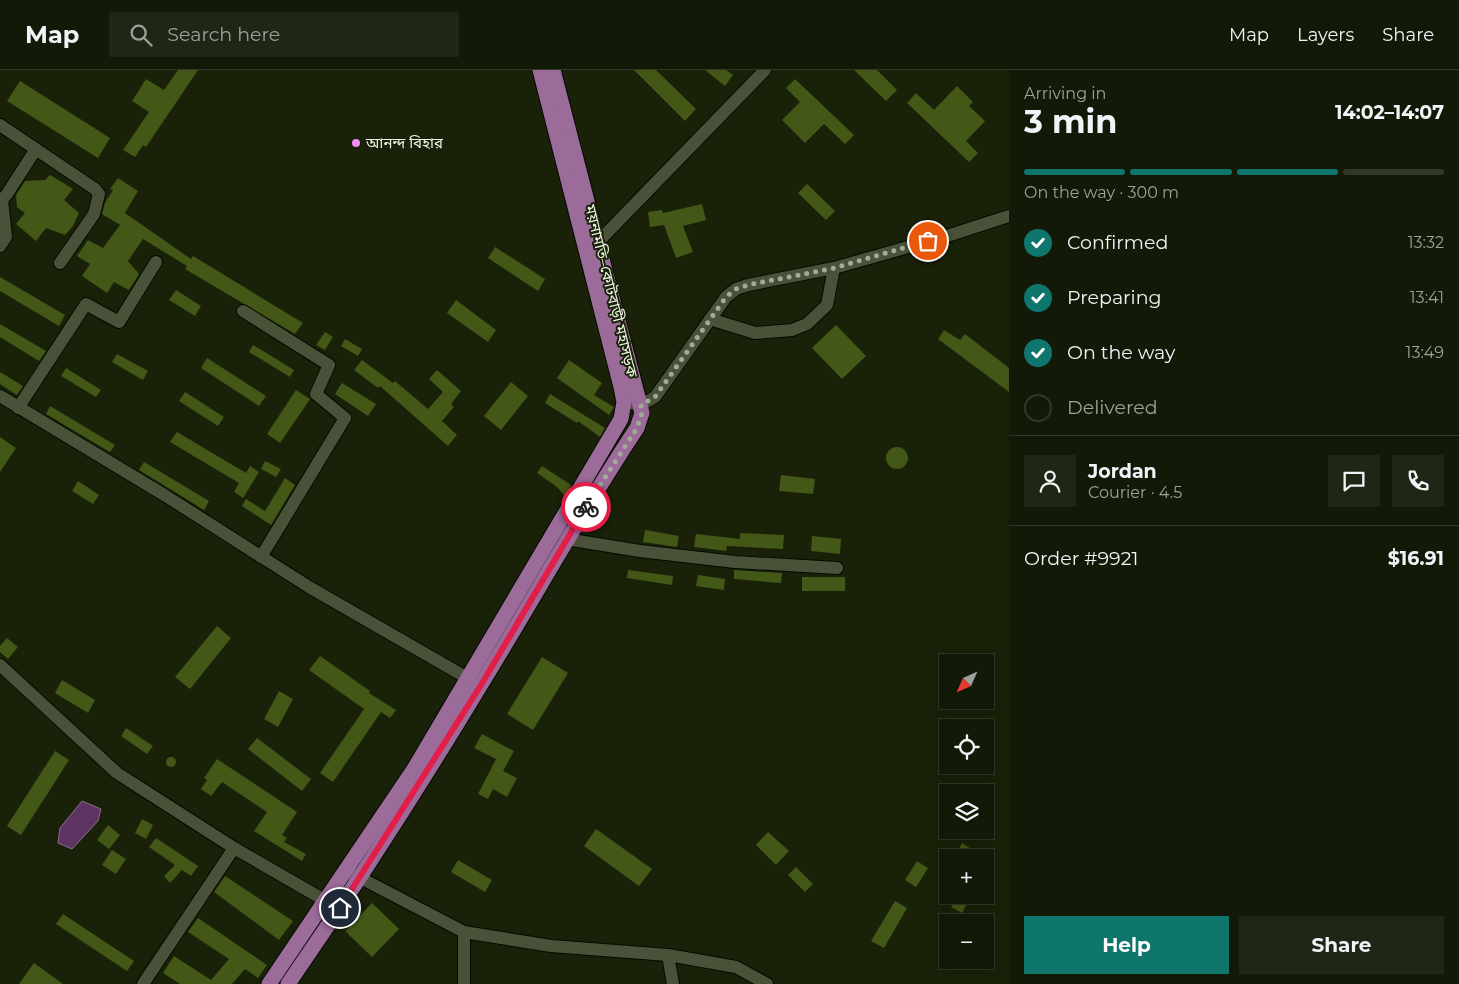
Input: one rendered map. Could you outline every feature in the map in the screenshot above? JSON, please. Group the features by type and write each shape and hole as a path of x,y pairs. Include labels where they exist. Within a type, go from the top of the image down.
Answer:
{"main road":[{"name":"ময়নামতি–কোটবাড়ী মহাসড়ক","path":"288,984 359,879 481,685 566,539 637,428 642,413 540,70"},
{"name":"ময়নামতি–কোটবাড়ী মহাসড়ক","path":"270,984 414,769 469,679 564,514 614,434 621,419 624,402 553,70"}],"street":[{"path":"591,241 765,70"},
{"path":"0,125 95,189 99,194 94,214 60,263"},
{"path":"0,246 6,237 1,200 36,149"},
{"path":"624,402 641,405 655,397 726,297 736,289 834,268 947,236 1009,216"},
{"path":"18,408 86,304 119,322 156,262"},
{"path":"710,319 755,333 792,330 807,324 827,305 834,268"},
{"path":"243,312 329,365 316,394 345,418 261,557"},
{"path":"0,396 166,496 309,587 469,679"},
{"path":"566,539 640,552 735,562 837,568"},
{"path":"0,665 117,773 234,848 326,901"},
{"path":"143,984 234,848"},
{"path":"346,870 359,879 464,932 552,946 668,955 736,967 767,984"},
{"path":"464,932 462,960 464,984"},
{"path":"668,955 673,984"}],"shaded area":[{"path":"82,801 101,809 98,821 72,849 58,843 60,828"}],"building":[{"path":"178,70 198,70 146,147 143,145 135,157 123,150 149,112 132,101 146,79 164,90"},
{"path":"634,70 656,70 696,109 685,121"},
{"path":"705,70 726,70 733,75 725,86"},
{"path":"854,70 877,70 897,90 886,101"},
{"path":"795,79 854,135 845,144 824,124 805,143 782,120 800,102 786,88"},
{"path":"20,81 110,138 98,158 7,101"},
{"path":"957,86 973,102 969,106 985,121 966,141 978,153 969,162 907,103 916,93 934,110"},
{"path":"50,175 73,189 64,200 79,213 73,226 65,235 46,228 36,241 16,224 25,213 17,207 16,195 25,181 45,180"},
{"path":"118,178 138,191 125,213 191,259 193,256 303,323 295,334 185,269 187,266 143,239 128,261 139,274 129,290 114,282 107,293 82,276 90,264 77,256 88,240 103,248 120,225 102,214 105,203 113,190 110,189"},
{"path":"807,184 835,211 826,220 798,193"},
{"path":"702,204 706,220 683,226 693,252 676,258 664,225 650,227 648,212 662,210 663,213"},
{"path":"495,247 545,279 538,291 488,258"},
{"path":"0,277 65,315 59,326 0,291"},
{"path":"176,290 201,306 195,316 169,300"},
{"path":"456,300 496,330 488,342 447,313"},
{"path":"0,324 46,351 39,361 0,337"},
{"path":"836,325 866,356 842,379 812,348"},
{"path":"944,330 960,340 965,334 1009,368 1009,392 938,339"},
{"path":"325,332 333,337 325,350 316,345"},
{"path":"345,339 362,349 358,356 341,346"},
{"path":"253,345 294,370 290,377 249,352"},
{"path":"117,354 148,371 143,380 112,362"},
{"path":"207,358 266,396 259,406 201,368"},
{"path":"362,360 393,383 395,381 428,409 443,392 429,379 437,370 461,391 451,404 454,407 442,421 457,435 448,446 380,386 378,388 354,370"},
{"path":"569,360 602,383 594,395 614,407 609,415 557,378"},
{"path":"66,368 101,390 96,397 61,376"},
{"path":"0,372 23,386 17,395 0,384"},
{"path":"511,382 528,396 501,430 484,416"},
{"path":"342,383 376,404 368,416 335,394"},
{"path":"296,390 310,399 280,443 267,434"},
{"path":"185,392 224,417 218,426 179,401"},
{"path":"550,394 605,428 600,437 578,421 577,423 545,403"},
{"path":"50,406 115,445 110,452 46,414"},
{"path":"177,432 246,473 250,466 259,472 243,498 234,492 239,483 170,442"},
{"path":"0,437 16,448 0,472"},
{"path":"897,447 905,450 908,458 905,466 897,469 889,466 886,458 889,450"},
{"path":"265,461 281,469 276,477 261,469"},
{"path":"144,462 209,501 204,510 139,470"},
{"path":"542,466 571,485 565,496 557,487 537,473"},
{"path":"781,475 815,479 813,494 779,491"},
{"path":"285,478 295,485 271,525 242,506 246,499 265,511"},
{"path":"78,481 99,495 93,504 72,491"},
{"path":"645,530 679,536 677,547 643,542"},
{"path":"740,533 784,535 783,549 727,546 726,551 694,547 696,534 740,539"},
{"path":"812,536 841,539 840,554 811,551"},
{"path":"628,570 673,576 672,585 627,578"},
{"path":"734,570 782,573 781,583 734,579"},
{"path":"698,575 725,579 724,590 696,586"},
{"path":"802,577 845,577 845,591 802,591"},
{"path":"217,626 231,638 190,689 175,677"},
{"path":"7,638 18,647 8,659 0,652 0,646"},
{"path":"320,656 370,691 369,693 396,710 390,718 381,712 333,782 320,773 364,709 309,670"},
{"path":"542,657 568,673 533,730 507,714"},
{"path":"62,680 95,700 88,713 55,693"},
{"path":"279,691 293,699 278,727 264,719"},
{"path":"126,728 153,746 147,754 121,736"},
{"path":"482,734 514,751 503,771 517,778 507,797 493,789 488,799 478,794 496,759 474,748"},
{"path":"257,738 311,779 302,791 248,749"},
{"path":"55,751 69,760 21,835 7,826"},
{"path":"169,757 173,757 176,762 173,767 169,767 166,764 166,760"},
{"path":"217,759 297,812 282,835 287,838 284,842 306,854 302,861 254,831 267,812 222,782 211,796 201,789 207,780 204,778"},
{"path":"142,819 153,825 146,839 135,833"},
{"path":"108,825 120,835 109,849 97,840"},
{"path":"596,829 652,869 639,886 584,846"},
{"path":"768,832 789,851 776,865 756,845"},
{"path":"156,838 198,866 191,876 182,870 170,883 164,876 175,865 149,847"},
{"path":"962,843 971,849 959,849"},
{"path":"112,850 126,859 116,874 102,865"},
{"path":"458,860 492,880 485,892 451,872"},
{"path":"917,861 928,868 916,887 905,880"},
{"path":"796,867 813,884 805,892 788,875"},
{"path":"225,876 293,921 279,940 214,892"},
{"path":"895,901 907,908 884,948 871,941"},
{"path":"372,903 399,929 372,957 345,931"},
{"path":"953,904 967,904 962,913 951,907"},
{"path":"63,914 134,961 127,971 56,924"},
{"path":"198,918 267,965 258,978 245,969 232,984 180,984 163,973 174,956 211,980 229,959 188,932"},
{"path":"34,963 63,984 19,984"}],"way so far":[{"path":"586,507 637,428 642,413 641,405 655,397 726,297 736,289 834,268 928,241"}],"place":[{"name":"আনন্দ বিহার","path":"356,143"}],"route":[{"path":"340,908 481,685 586,507"}]}
